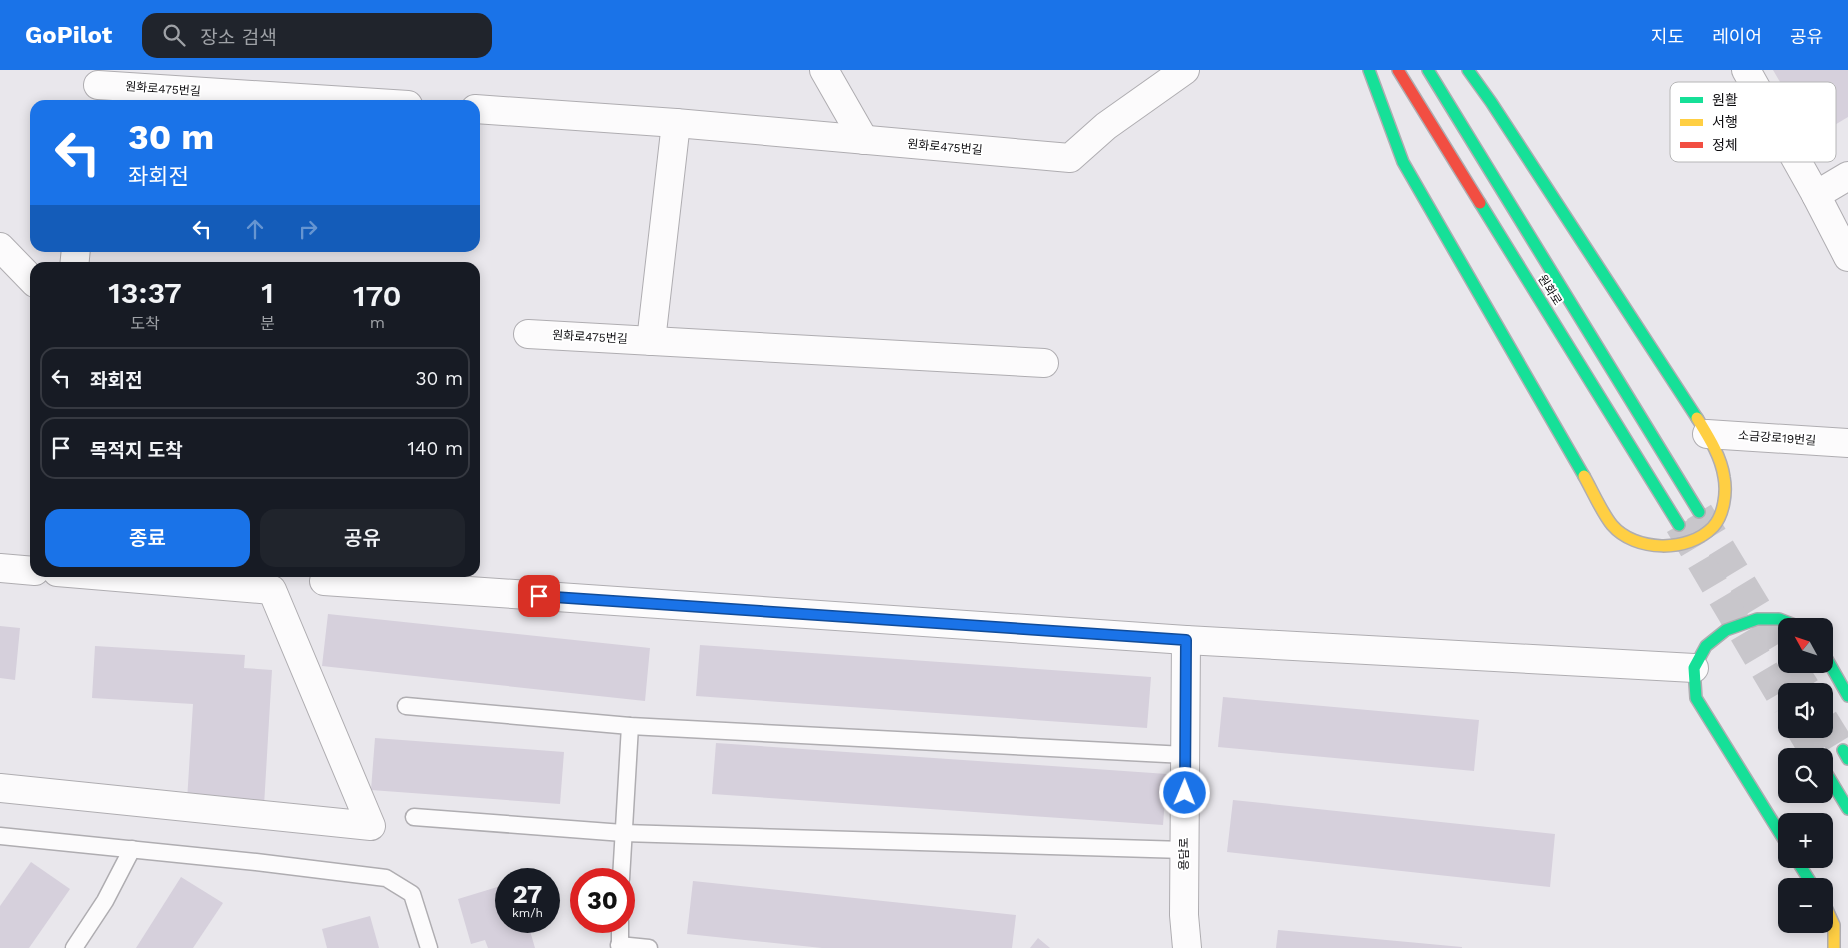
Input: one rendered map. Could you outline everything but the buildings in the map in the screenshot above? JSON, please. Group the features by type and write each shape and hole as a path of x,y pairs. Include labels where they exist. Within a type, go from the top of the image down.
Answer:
{"street":[{"path":"824,70 864,140"},
{"name":"원화로475번길","path":"480,109 676,123 1070,158 1106,126 1185,70"},
{"path":"1369,70 1403,162 1612,525 1624,535 1638,542 1654,546 1684,544 1707,532 1719,518 1725,482 1719,459 1707,434 1502,119 1468,70"},
{"name":"원화로","path":"1398,70 1679,525"},
{"name":"원화로","path":"1428,70 1699,512"},
{"path":"1746,70 1753,82"},
{"name":"원화로475번길","path":"97,87 322,100"},
{"path":"651,340 676,123"},
{"path":"1798,162 1848,257"},
{"path":"1816,195 1848,176"},
{"path":"0,247 30,278"},
{"name":"원화로475번길","path":"528,334 1044,363"},
{"name":"소금강로19번길","path":"1707,434 1848,443"},
{"path":"0,568 30,571"},
{"path":"0,788 371,826 272,590 117,577"},
{"path":"324,581 1186,640 1694,668"},
{"path":"1778,619 1757,619 1726,630 1706,646 1694,668 1696,698 1778,830"},
{"name":"용담로","path":"1186,640 1184,915 1187,948"},
{"path":"1833,670 1848,696"},
{"path":"1833,785 1848,809"},
{"path":"1833,924 1836,934 1834,948"}],"lane":[{"path":"406,706 630,726 1185,755"},
{"path":"622,868 630,726"},
{"path":"414,817 623,832 1184,850"},
{"path":"0,836 386,878 412,894 428,948"},
{"path":"74,948 105,901 132,849"},
{"path":"620,933 619,947 649,948"}],"tunnel":[{"path":"1699,512 1778,642"},
{"path":"1679,525 1778,692"},
{"path":"1797,673 1803,683"},
{"path":"1833,734 1843,750"},
{"path":"1805,738 1811,748"}],"traffic: fast":[{"path":"1369,70 1403,162 1584,476"},
{"path":"1428,70 1699,512"},
{"path":"1468,70 1491,102 1697,418"},
{"path":"1480,203 1679,525"},
{"path":"1778,619 1757,619 1726,630 1706,646 1694,668 1696,698 1778,830"},
{"path":"1833,670 1848,696"},
{"path":"1843,750 1848,759"},
{"path":"1833,784 1848,809"},
{"path":"1802,868 1808,878"}],"traffic: slow":[{"path":"1584,476 1608,520 1622,534 1647,544 1662,546 1676,545 1702,535 1713,527 1720,516 1724,503 1725,483 1717,454 1697,418"},
{"path":"1833,923 1834,948"}],"traffic: jam":[{"path":"1398,70 1480,203"}],"route":[{"path":"539,596 1186,640 1185,793"}]}
